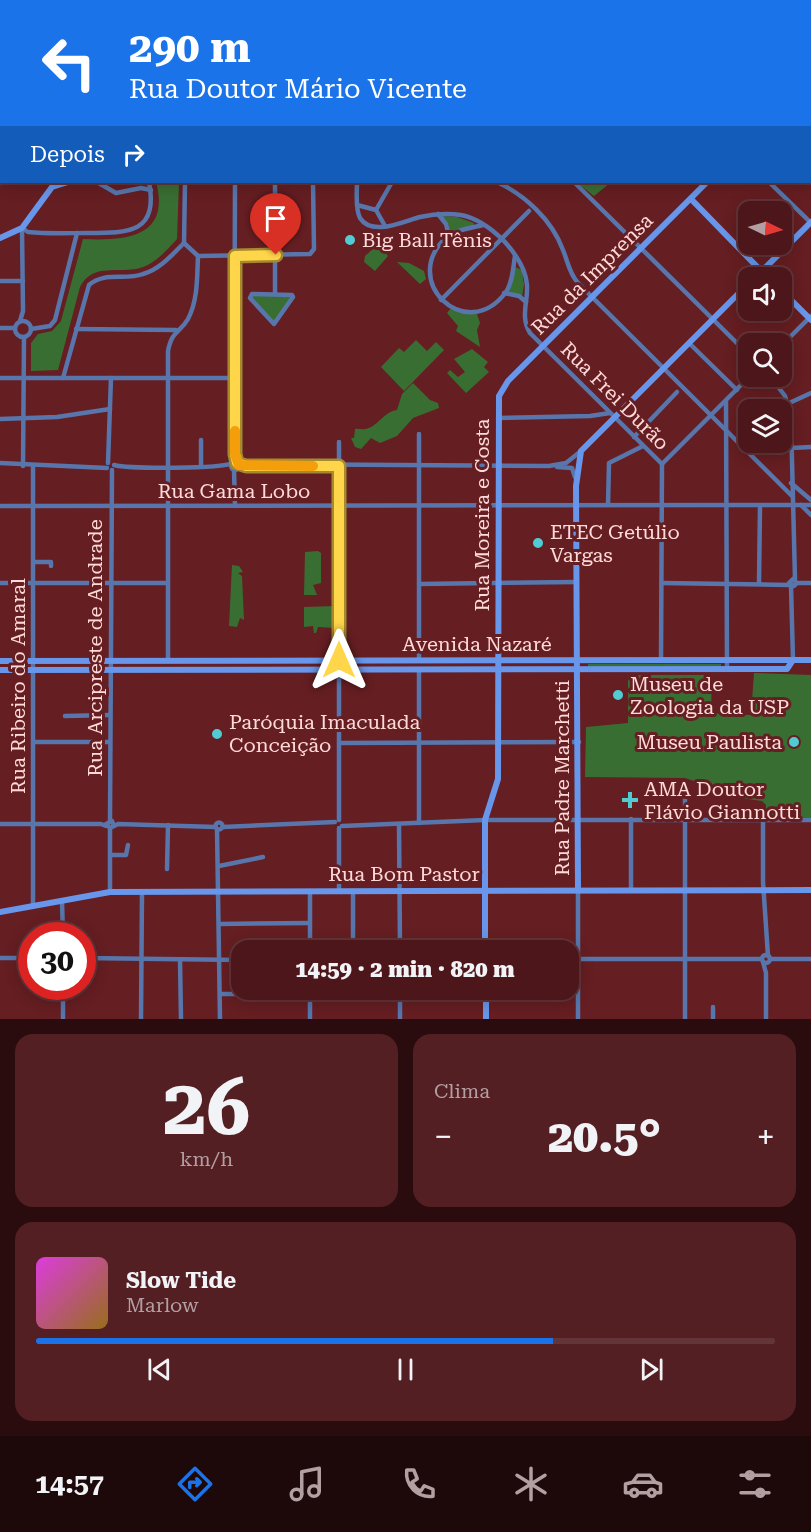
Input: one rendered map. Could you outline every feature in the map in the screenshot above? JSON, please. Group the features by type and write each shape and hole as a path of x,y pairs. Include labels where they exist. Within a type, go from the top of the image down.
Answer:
{"main road":[{"path":"0,238 22,228 52,187 65,183"},
{"name":"Rua da Imprensa","path":"501,390 706,183"},
{"path":"691,199 758,267"},
{"path":"766,267 811,223"},
{"path":"582,451 738,294"},
{"path":"792,301 810,318"},
{"name":"Rua Moreira e Costa","path":"485,940 485,820 498,779 498,466 501,390"},
{"name":"Rua Padre Marchetti","path":"578,890 576,486 582,451"},
{"name":"Avenida Nazaré","path":"0,670 787,669 793,660"},
{"name":"Avenida Nazaré","path":"0,661 811,660"},
{"name":"Rua Bom Pastor","path":"0,912 111,892 811,890"},
{"path":"486,1000 486,1019"}],"street":[{"path":"99,183 116,193 141,188 151,190"},
{"path":"22,228 28,232 78,233 123,233 135,229 151,209 149,183"},
{"path":"63,378 87,289 94,280 146,274 163,263 184,243 185,183"},
{"path":"235,183 235,506"},
{"path":"275,183 275,294"},
{"path":"184,243 198,256 306,255 313,252 313,183"},
{"path":"357,183 357,206 364,222 385,226"},
{"path":"376,210 391,183"},
{"path":"499,183 525,199 548,222 563,249 570,273 592,297 792,496"},
{"path":"575,183 738,344"},
{"path":"770,183 811,223"},
{"path":"357,206 376,210 385,226"},
{"path":"441,300 530,211"},
{"path":"438,214 446,225 448,236"},
{"name":"Rua Frei Durão","path":"385,226 438,214 462,215 483,225 502,239 515,256 526,278 525,326 662,464"},
{"path":"483,225 448,236 432,257 429,266 434,290 441,300 459,310 475,313 484,310 504,293 510,281 515,256"},
{"path":"22,228 23,311 31,329"},
{"path":"23,466 24,337 31,329 50,326 55,320 78,233"},
{"path":"168,660 168,351 176,330 186,322 194,307 198,256"},
{"path":"0,281 23,281"},
{"path":"504,293 519,296 526,302"},
{"path":"252,294 275,294 293,297 274,324 250,297 252,294"},
{"path":"15,328 23,311"},
{"path":"792,335 810,318"},
{"path":"20,321 26,322"},
{"path":"0,328 15,328"},
{"path":"15,328 17,335 24,337"},
{"path":"76,329 176,330"},
{"path":"689,343 737,390"},
{"path":"0,378 235,378"},
{"path":"111,378 110,454 112,466"},
{"path":"661,660 662,464 740,387"},
{"path":"634,437 677,392"},
{"path":"792,402 811,393"},
{"path":"726,401 727,669"},
{"path":"0,419 76,415 110,409"},
{"path":"499,418 590,416 610,413"},
{"path":"419,434 419,660"},
{"path":"201,440 201,466"},
{"path":"339,442 339,891"},
{"path":"608,505 609,463 643,446"},
{"path":"792,448 811,447"},
{"path":"549,466 566,463 582,451"},
{"path":"791,453 793,660"},
{"path":"0,463 33,467 549,466 572,468 576,486"},
{"name":"Rua Arcipreste de Andrade","path":"111,892 108,785 111,670 110,477 112,466"},
{"name":"Rua Ribeiro do Amaral","path":"33,467 33,906"},
{"path":"791,483 811,502"},
{"name":"Rua Gama Lobo","path":"0,506 760,506 801,505 811,502"},
{"path":"801,505 811,515"},
{"path":"759,583 760,506"},
{"path":"33,562 51,562 51,567"},
{"path":"419,584 577,582"},
{"path":"0,583 167,583"},
{"path":"662,583 811,583"},
{"path":"419,670 419,823"},
{"path":"65,716 110,715"},
{"path":"33,742 110,742"},
{"path":"339,743 579,742"},
{"path":"685,783 685,952 687,959 685,1019"},
{"path":"631,819 631,890"},
{"path":"763,819 766,1019"},
{"path":"0,824 209,825 219,827 485,820 811,820"},
{"path":"399,824 400,940"},
{"path":"167,869 168,825"},
{"path":"219,827 220,1019"},
{"path":"110,855 126,855 128,845"},
{"path":"219,866 263,856"},
{"path":"353,890 353,940"},
{"path":"578,890 578,940"},
{"path":"309,891 310,940"},
{"path":"141,1019 142,892"},
{"path":"62,900 63,922"},
{"path":"219,924 310,923"},
{"path":"0,957 18,958"},
{"path":"96,958 231,960"},
{"path":"579,959 811,959"},
{"path":"180,960 181,1019"},
{"path":"220,994 231,994"},
{"path":"63,1000 63,1019"},
{"path":"310,1000 310,1019"},
{"path":"400,1000 400,1019"},
{"path":"578,1000 578,1019"},
{"path":"713,1007 713,1019"}],"green space":[{"path":"156,183 179,183 177,239 160,256 145,266 132,270 107,270 92,274 85,279 80,287 58,370 31,371 31,343 38,334 52,331 61,321 83,239 114,239 129,237 141,232 151,225 157,215 159,201"},
{"path":"577,183 610,183 594,196"},
{"path":"441,216 457,217 474,223 473,227 450,233 448,223"},
{"path":"371,234 388,256 375,271 364,262 365,256 374,248 366,237"},
{"path":"397,262 409,263 424,271 426,279 420,284"},
{"path":"515,267 522,270 524,285 522,297 507,292"},
{"path":"250,296 292,296 274,323"},
{"path":"451,308 477,314 480,323 477,330 480,347 456,331 458,326 447,313"},
{"path":"416,340 427,351 436,342 444,350 404,391 381,367 399,348 404,352"},
{"path":"472,349 488,362 484,367 489,372 466,393 447,373 450,370 458,377 465,372 454,359"},
{"path":"413,383 430,400 438,403 439,408 413,418 397,436 380,443 371,438 361,449 355,447 351,438 354,438 355,429 370,428 392,411 397,410 402,394"},
{"path":"318,551 321,553 321,583 313,585 317,595 304,595 305,552"},
{"path":"232,565 239,566 243,572 238,573 242,576 244,620 240,618 237,627 229,626"},
{"path":"335,606 335,628 318,627 314,633 313,626 304,627 304,607"},
{"path":"588,664 721,664 721,666 588,667"},
{"path":"754,673 811,675 811,818 765,816 766,805 762,801 726,796 717,789 685,778 585,777 586,727 628,723 628,675 712,675 711,713 751,715"}],"slow traffic":[{"path":"235,431 235,454 239,465 313,466"}],"place":[{"name":"Big Ball Tênis","path":"350,240"},
{"name":"ETEC Getúlio Vargas","path":"538,543"},
{"name":"Museu de Zoologia da USP","path":"618,695"},
{"name":"Paróquia Imaculada Conceição","path":"217,734"},
{"name":"Museu Paulista","path":"794,742"},
{"name":"AMA Doutor Flávio Giannotti","path":"630,800"}],"route":[{"path":"276,255 235,256 235,454 237,463 246,466 339,466 339,660"}]}
